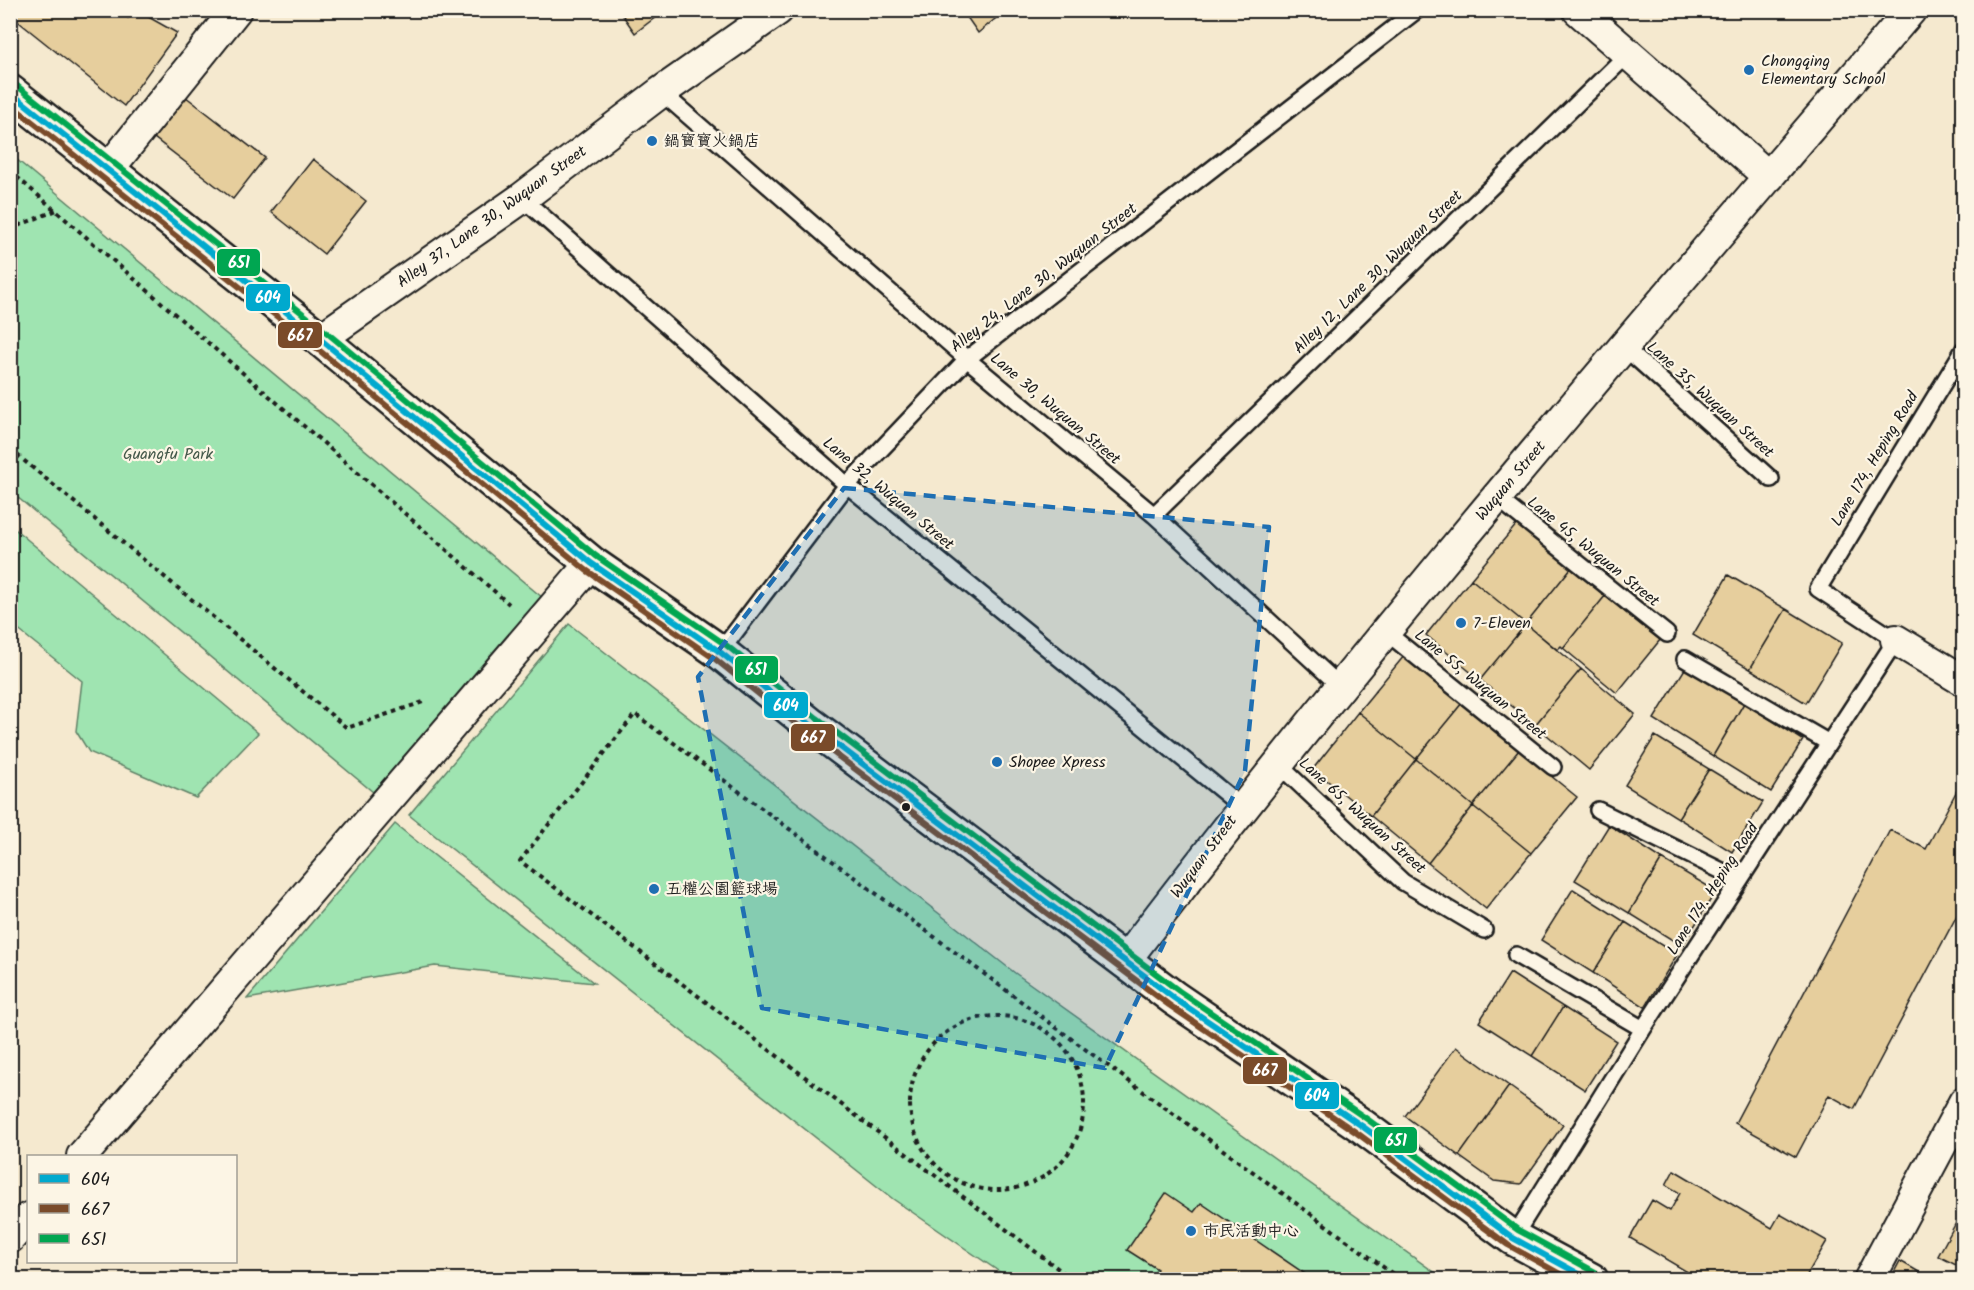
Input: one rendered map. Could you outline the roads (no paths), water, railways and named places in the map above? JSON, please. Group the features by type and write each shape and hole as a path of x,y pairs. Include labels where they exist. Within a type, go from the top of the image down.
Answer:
{"street":[{"path":"107,171 236,10"},
{"name":"Alley 37, Lane 30, Wuquan Street","path":"321,339 522,198 661,92 778,10"},
{"path":"1578,10 1769,177"},
{"name":"Wuquan Street","path":"1125,962 1242,807 1496,497 1911,10"},
{"path":"10,92 321,339 591,563 720,652 1125,962 1362,1126 1513,1238 1591,1280"},
{"path":"83,1155 591,563"},
{"path":"1896,640 1964,681"},
{"path":"1869,1280 1964,1102"},
{"path":"10,1238 27,1219"}],"lane":[{"name":"Alley 24, Lane 30, Wuquan Street","path":"720,652 847,485 967,359 1417,10"},
{"name":"Alley 12, Lane 30, Wuquan Street","path":"1154,515 1628,54"},
{"name":"Lane 30, Wuquan Street","path":"661,92 967,359 1154,515 1341,687"},
{"name":"Lane 32, Wuquan Street","path":"522,198 847,485 1242,807"},
{"name":"Lane 35, Wuquan Street","path":"1625,348 1770,479"},
{"path":"1896,640 1818,589 1964,349"},
{"name":"Lane 45, Wuquan Street","path":"1496,497 1667,634"},
{"name":"Lane 55, Wuquan Street","path":"1386,632 1553,767"},
{"name":"Lane 174. Heping Road","path":"1513,1238 1643,1029 1896,640"},
{"path":"1685,659 1829,744"},
{"name":"Lane 65, Wuquan Street","path":"1278,764 1403,882 1484,930"},
{"path":"1598,810 1740,880"},
{"path":"1516,955 1643,1029"}],"place":[{"name":"Chongqing Elementary School","path":"1749,70"},
{"name":"鍋寶寶火鍋店","path":"652,141"},
{"name":"7-Eleven","path":"1461,623"},
{"name":"Shopee Xpress","path":"997,762"},
{"name":"五權公園籃球場","path":"654,889"},
{"name":"市民活動中心","path":"1191,1231"}],"park label":[{"name":"Guangfu Park","path":"168,454"}]}
